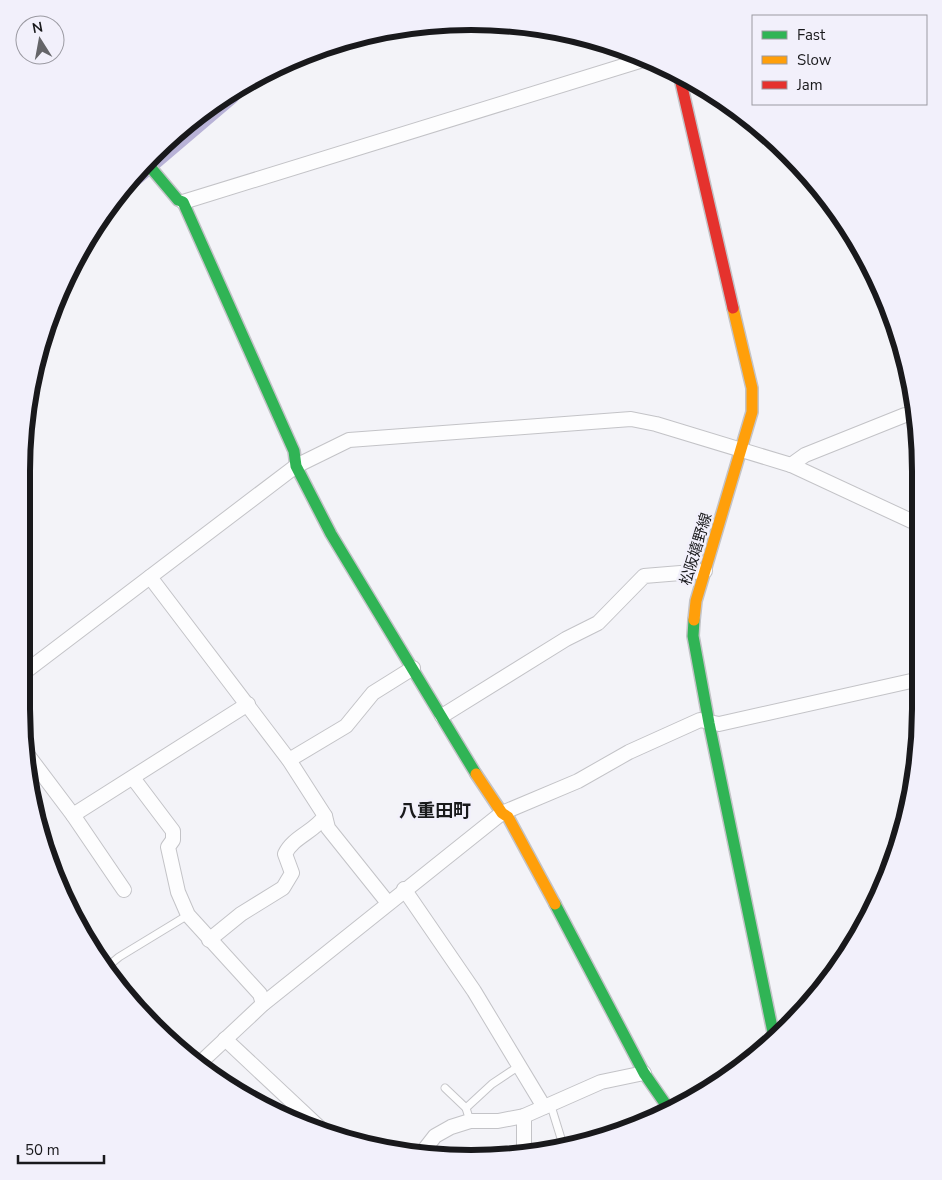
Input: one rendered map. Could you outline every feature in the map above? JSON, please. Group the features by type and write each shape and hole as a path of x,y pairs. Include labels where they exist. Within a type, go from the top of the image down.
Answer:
{"street":[{"path":"183,202 636,62"},
{"name":"松阪嬉野線","path":"681,83 752,388 752,412 696,601 693,636 709,723 773,1031"},
{"path":"151,168 178,200 183,202 294,451 296,466 331,534 488,793 502,813 508,817 640,1062 644,1073 666,1105"},
{"path":"791,465 805,455 906,415"},
{"path":"30,668 296,466 349,440 631,419 656,424 791,465 912,521"},
{"path":"442,716 566,639 598,623 644,576 705,571"},
{"path":"150,577 289,760 325,816 328,828 388,903"},
{"path":"289,760 346,726 373,693 413,668"},
{"path":"204,1060 263,1004 404,889 502,813 578,781 629,752 700,720 719,724 912,682"},
{"path":"73,815 248,704"},
{"path":"34,763 73,815 124,890"},
{"path":"133,778 173,831 174,840 168,847 178,892 188,915 260,994 263,1004"},
{"path":"209,940 241,914 284,888 292,873 285,854 290,845 318,826 325,816"},
{"path":"404,889 474,991 519,1066 547,1106"},
{"path":"225,1040 311,1120"},
{"path":"426,1147 440,1132 468,1115 498,1121 524,1116 601,1082 644,1073"},
{"path":"524,1116 524,1146"}],"lane":[{"path":"111,964 188,915"},
{"path":"445,1088 468,1115 492,1084 519,1066"},
{"path":"547,1106 561,1141"}],"traffic: fast":[{"path":"151,168 178,200 183,202 294,451 296,466 331,534 476,774"},
{"path":"694,620 693,636 709,723 773,1031"},
{"path":"555,904 644,1073 666,1105"}],"traffic: slow":[{"path":"694,620 696,601 752,412 752,388 733,308"},
{"path":"476,774 502,813 508,817 555,904"}],"traffic: jam":[{"path":"681,83 733,308"}],"district":[{"name":"八重田町","path":"435,811"}]}
